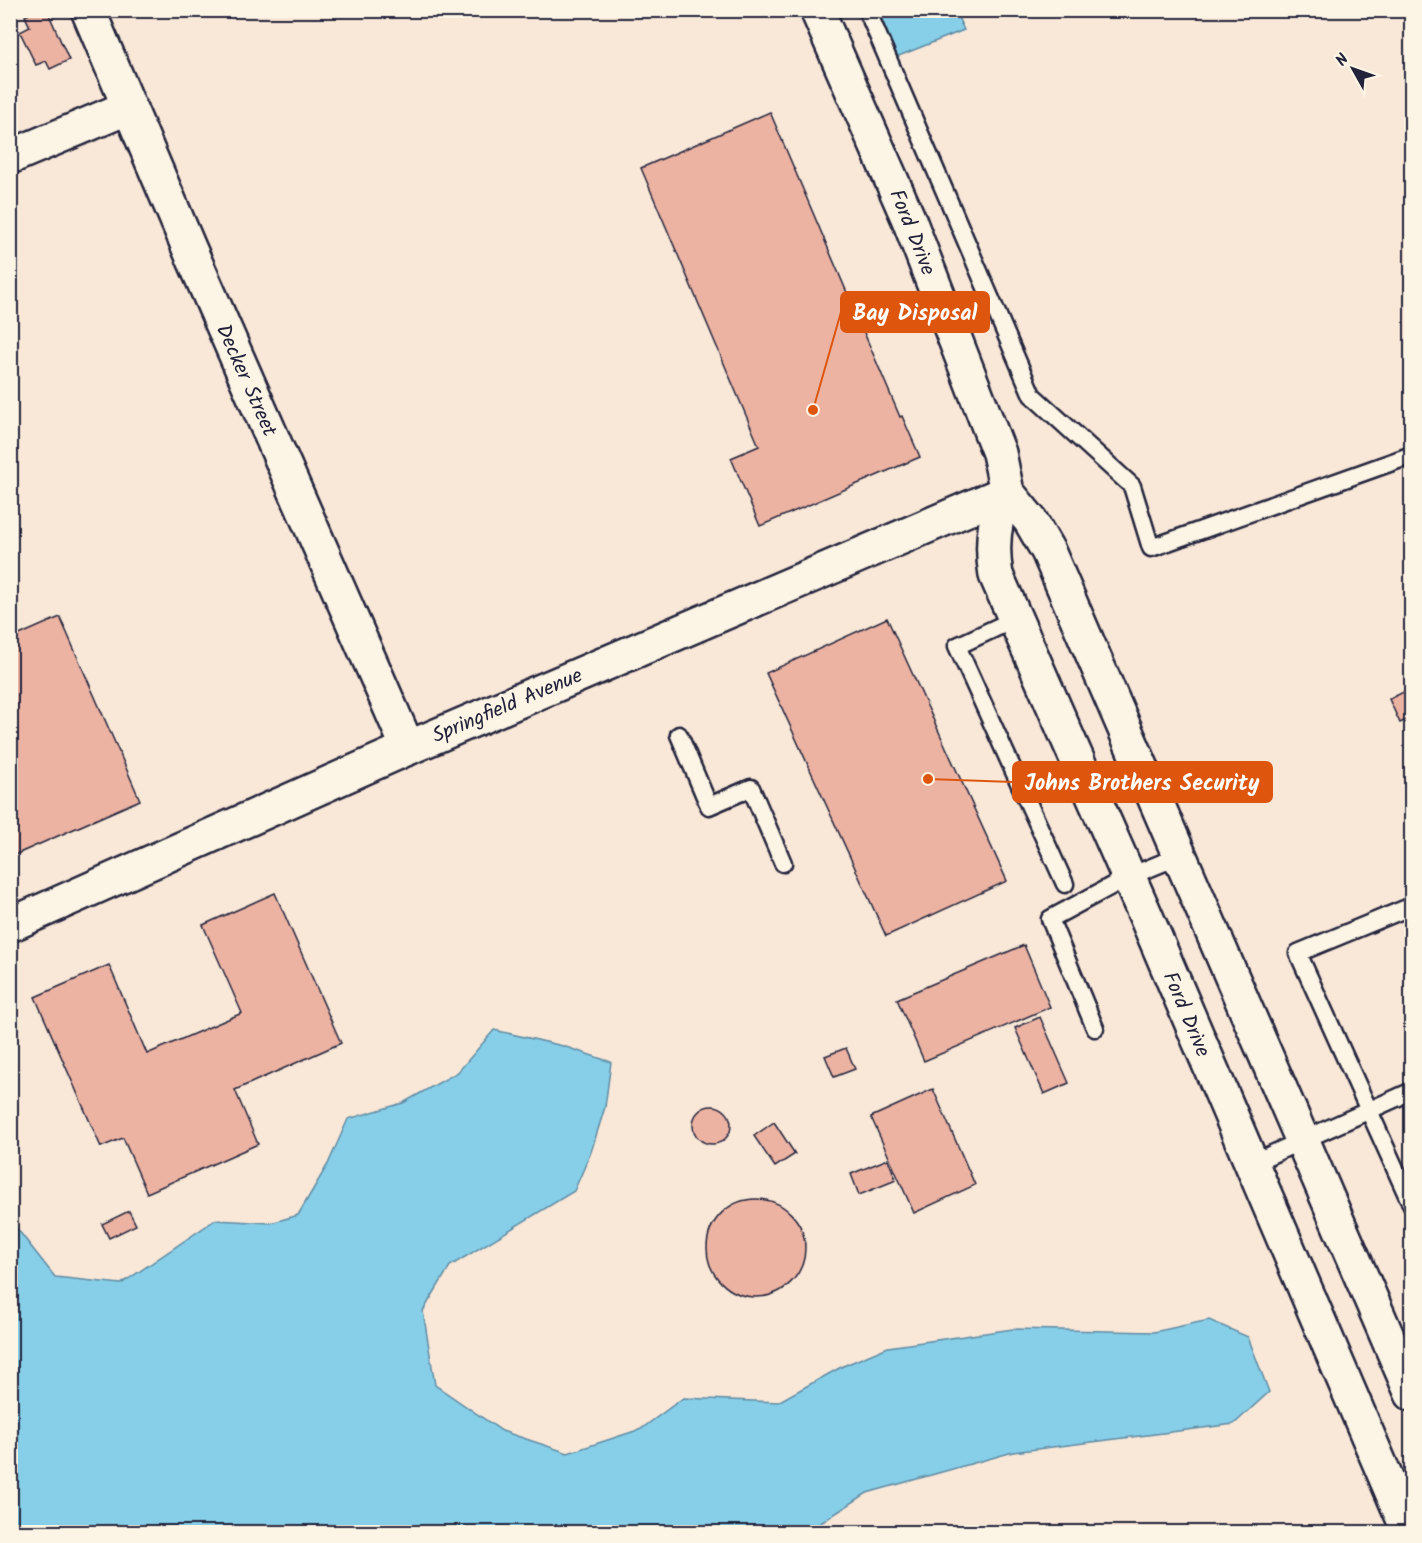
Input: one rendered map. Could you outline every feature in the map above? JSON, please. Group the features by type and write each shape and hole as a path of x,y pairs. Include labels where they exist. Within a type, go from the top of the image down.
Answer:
{"street":[{"name":"Decker Street","path":"88,10 194,259 408,748"},
{"name":"Ford Drive","path":"817,10 909,220 999,453 1007,492 1030,520 1048,551 1412,1394"},
{"path":"10,157 129,107"},
{"name":"Ford Drive","path":"1007,492 994,527 993,554 996,575 1409,1533"},
{"name":"Springfield Avenue","path":"10,924 408,748 1007,492"}],"lane":[{"path":"867,10 1032,395 1132,486 1151,548 1412,455"},
{"path":"1016,619 957,646 1065,884"},
{"path":"679,735 710,806 751,788 783,863"},
{"path":"1095,1028 1050,919 1128,877 1179,856"},
{"path":"1412,906 1298,953 1412,1206"},
{"path":"1250,1164 1412,1091"}],"water":[{"path":"875,11 955,11 964,30 896,57"},
{"path":"494,1030 563,1046 611,1062 605,1107 591,1152 574,1191 450,1266 423,1311 435,1385 502,1431 568,1453 641,1429 683,1398 778,1402 843,1366 888,1347 1013,1329 1154,1332 1209,1320 1248,1337 1269,1392 1234,1424 1013,1452 867,1493 810,1530 800,1532 11,1532 11,1221 55,1277 121,1284 215,1220 271,1223 298,1215 328,1164 348,1119 403,1103 458,1072"}],"building":[{"path":"37,10 47,10 69,60 50,69 46,61 36,65 20,32 30,27 25,16"},
{"path":"770,112 900,417 902,416 920,457 760,526 731,458 759,446 641,168"},
{"path":"60,617 140,800 10,857 10,639"},
{"path":"887,618 1007,881 886,936 766,673"},
{"path":"1412,688 1412,717 1400,723 1389,699"},
{"path":"275,893 341,1043 235,1090 258,1144 147,1193 123,1138 101,1147 35,997 109,965 147,1054 242,1013 203,925"},
{"path":"1024,945 1050,1007 924,1061 897,999"},
{"path":"1040,1017 1069,1083 1044,1094 1015,1028"},
{"path":"846,1048 855,1069 834,1077 825,1056"},
{"path":"933,1089 975,1185 914,1213 871,1117"},
{"path":"712,1106 726,1111 731,1125 726,1139 712,1144 698,1139 693,1125 698,1111"},
{"path":"774,1122 795,1154 775,1167 754,1136"},
{"path":"888,1159 896,1180 859,1195 851,1174"},
{"path":"756,1199 775,1203 790,1214 801,1229 805,1248 801,1267 790,1282 775,1293 756,1297 737,1293 722,1282 711,1267 707,1248 711,1229 722,1214 737,1203"},
{"path":"129,1211 136,1225 109,1238 102,1224"}],"place":[{"name":"Bay Disposal","path":"813,410"},
{"name":"Johns Brothers Security","path":"928,779"}]}
